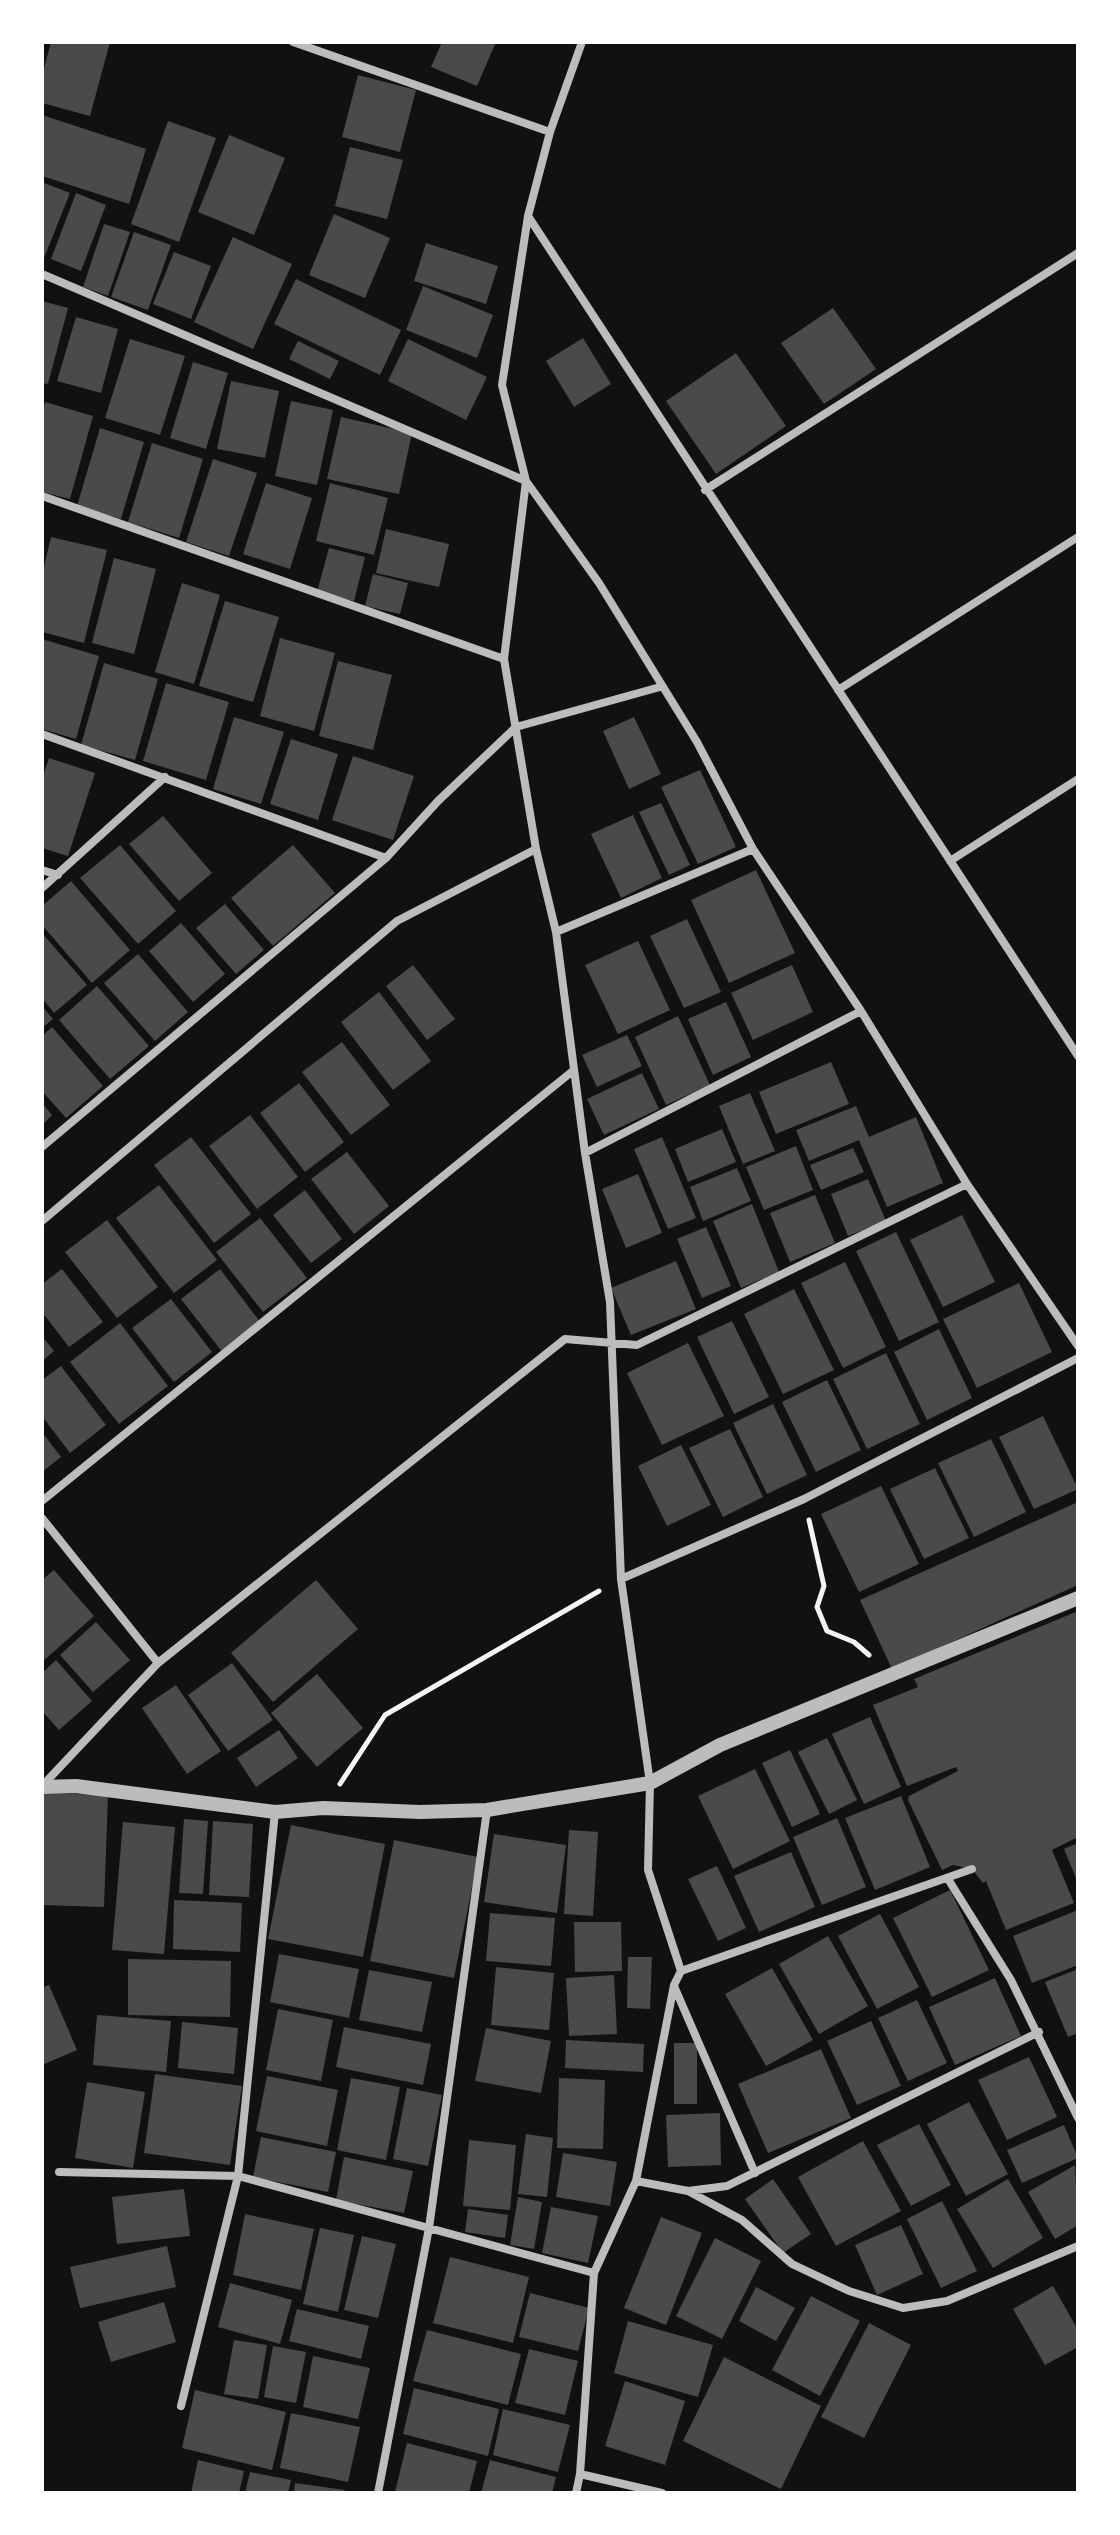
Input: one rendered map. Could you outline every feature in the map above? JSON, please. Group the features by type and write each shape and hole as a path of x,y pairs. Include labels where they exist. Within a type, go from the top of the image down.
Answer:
{"street":[{"path":"293,42 550,132"},
{"path":"582,42 550,132 528,216 502,385 526,481 599,583 660,687 697,742 753,849 861,1011 967,1184 1078,1346"},
{"path":"528,216 1078,1056"},
{"path":"705,490 1078,253"},
{"path":"42,274 526,481"},
{"path":"526,481 500,658 516,727 536,849 556,932 585,1153 610,1302 621,1579 650,1783 648,1870 681,1971"},
{"path":"42,496 500,658"},
{"path":"838,690 1078,537"},
{"path":"42,1147 386,858 516,727 660,687"},
{"path":"42,734 386,858"},
{"path":"42,888 165,777"},
{"path":"950,861 1078,779"},
{"path":"42,1221 397,921 536,849"},
{"path":"556,932 753,849"},
{"path":"42,870 58,875"},
{"path":"585,1153 861,1011"},
{"path":"42,1501 574,1070"},
{"path":"42,1786 158,1663 565,1339 611,1340 637,1345 967,1184"},
{"path":"621,1579 804,1499 1078,1358"},
{"path":"42,1518 158,1663"},
{"path":"42,1786 76,1786 275,1812 323,1808 487,1810 650,1783 720,1745 1078,1598"},
{"path":"378,2493 429,2228 487,1810"},
{"path":"181,2406 238,2176 275,1812"},
{"path":"576,2493 580,2474 594,2273 636,2181 674,1985 681,1971 972,1869"},
{"path":"948,1879 1039,2032 1078,2118"},
{"path":"674,1985 755,2173"},
{"path":"688,2191 727,2186 1039,2032"},
{"path":"59,2172 238,2176 594,2273"},
{"path":"636,2181 688,2191 742,2220 792,2264 849,2291 903,2308 947,2301 1078,2246"},
{"path":"580,2474 662,2493"}],"path":[{"path":"804,1499 824,1586 817,1607 827,1631 854,1642 891,1674"},
{"path":"323,1808 385,1715 621,1579"}],"building":[{"path":"51,42 110,42 90,116 42,103 42,76"},
{"path":"442,42 496,42 477,86 431,67"},
{"path":"358,75 416,90 400,152 342,137"},
{"path":"42,115 146,149 129,204 42,176"},
{"path":"168,121 216,138 179,242 131,224"},
{"path":"229,135 285,158 254,235 198,212"},
{"path":"350,147 403,160 387,219 335,206"},
{"path":"42,182 70,193 42,263"},
{"path":"76,193 106,205 81,271 51,259"},
{"path":"334,214 390,238 365,298 309,275"},
{"path":"104,224 130,232 108,296 83,287"},
{"path":"134,232 171,245 148,310 111,297"},
{"path":"233,237 292,264 253,349 194,322"},
{"path":"426,243 498,266 486,304 414,281"},
{"path":"174,252 211,266 191,319 153,304"},
{"path":"296,279 401,330 380,375 274,324"},
{"path":"423,286 493,315 477,358 406,330"},
{"path":"42,301 68,308 48,384 42,383"},
{"path":"833,308 876,369 824,404 781,343"},
{"path":"76,317 118,329 101,393 57,381"},
{"path":"583,338 611,384 574,407 546,361"},
{"path":"130,339 185,356 160,435 105,418"},
{"path":"408,339 487,377 466,420 388,381"},
{"path":"298,341 339,361 330,379 289,359"},
{"path":"736,353 786,426 716,474 666,401"},
{"path":"193,362 228,373 206,449 170,438"},
{"path":"231,381 279,391 265,458 217,449"},
{"path":"291,401 333,410 317,485 275,476"},
{"path":"45,402 93,416 70,499 42,492 42,414"},
{"path":"341,417 412,433 399,494 327,479"},
{"path":"100,428 144,442 121,519 77,506"},
{"path":"152,443 203,459 179,538 128,522"},
{"path":"213,459 257,473 229,556 186,542"},
{"path":"266,483 312,498 290,569 243,554"},
{"path":"330,483 388,498 374,555 316,541"},
{"path":"386,529 449,544 439,587 376,573"},
{"path":"51,537 107,550 84,643 42,632 42,575"},
{"path":"329,548 365,557 354,601 317,592"},
{"path":"114,558 156,569 134,654 92,643"},
{"path":"373,574 408,583 400,614 365,606"},
{"path":"182,583 220,595 194,684 155,672"},
{"path":"225,601 279,617 253,702 199,686"},
{"path":"280,638 335,653 314,731 260,716"},
{"path":"42,639 99,656 76,739 42,729"},
{"path":"338,661 392,675 373,750 319,736"},
{"path":"104,663 158,679 135,760 81,745"},
{"path":"166,683 229,702 206,780 143,761"},
{"path":"234,717 284,732 261,804 213,789"},
{"path":"634,717 661,774 629,789 603,731"},
{"path":"291,739 338,754 318,820 270,804"},
{"path":"353,756 414,776 393,840 332,820"},
{"path":"49,758 95,773 68,856 42,848 42,779"},
{"path":"700,770 736,847 698,864 661,787"},
{"path":"661,803 690,865 669,875 639,812"},
{"path":"633,815 662,878 621,898 591,834"},
{"path":"163,816 212,873 179,901 129,844"},
{"path":"120,845 176,911 138,944 80,878"},
{"path":"293,845 335,893 273,946 231,898"},
{"path":"756,870 795,953 729,983 691,900"},
{"path":"71,881 130,950 92,983 42,925 42,906"},
{"path":"225,904 264,950 236,974 196,928"},
{"path":"687,919 721,992 684,1008 650,936"},
{"path":"181,923 225,974 193,1002 149,951"},
{"path":"42,933 87,985 54,1013 42,998"},
{"path":"638,941 670,1010 618,1034 585,965"},
{"path":"138,954 188,1012 155,1041 104,983"},
{"path":"413,965 455,1019 427,1040 386,986"},
{"path":"792,965 813,1012 753,1040 731,993"},
{"path":"97,986 149,1046 110,1079 59,1020"},
{"path":"379,992 431,1061 393,1090 341,1022"},
{"path":"726,1002 751,1057 713,1075 688,1019"},
{"path":"42,1006 53,1019 42,1028"},
{"path":"678,1016 710,1085 666,1105 635,1037"},
{"path":"52,1027 103,1086 66,1118 42,1091 42,1036"},
{"path":"627,1035 642,1066 597,1087 582,1055"},
{"path":"342,1042 390,1105 351,1135 302,1072"},
{"path":"831,1062 849,1104 776,1134 759,1092"},
{"path":"642,1073 659,1109 604,1135 587,1099"},
{"path":"299,1083 344,1142 305,1172 260,1113"},
{"path":"750,1093 775,1151 743,1164 719,1106"},
{"path":"42,1103 52,1115 42,1125"},
{"path":"856,1106 869,1137 916,1117 943,1183 887,1207 859,1140 809,1161 796,1130"},
{"path":"250,1115 298,1177 257,1209 209,1146"},
{"path":"722,1129 736,1162 688,1182 675,1149"},
{"path":"191,1137 251,1214 214,1243 154,1165"},
{"path":"662,1137 696,1218 668,1229 634,1149"},
{"path":"796,1146 813,1190 764,1210 746,1167"},
{"path":"853,1148 864,1172 821,1190 810,1165"},
{"path":"347,1152 389,1206 354,1234 311,1179"},
{"path":"737,1168 751,1201 703,1221 690,1187"},
{"path":"638,1174 662,1233 626,1248 602,1189"},
{"path":"868,1179 886,1221 848,1236 831,1194"},
{"path":"159,1185 217,1260 174,1293 116,1218"},
{"path":"305,1190 342,1239 311,1263 273,1215"},
{"path":"815,1195 835,1243 790,1262 770,1213"},
{"path":"752,1204 779,1272 741,1288 713,1221"},
{"path":"962,1215 995,1282 943,1307 910,1240"},
{"path":"260,1218 307,1278 263,1312 216,1252"},
{"path":"107,1220 158,1287 117,1318 65,1252"},
{"path":"706,1227 731,1286 702,1298 677,1239"},
{"path":"896,1232 939,1322 899,1341 856,1251"},
{"path":"676,1261 696,1309 631,1335 611,1288"},
{"path":"845,1262 886,1347 843,1368 801,1283"},
{"path":"62,1269 103,1322 69,1347 42,1312 42,1284"},
{"path":"220,1269 261,1323 223,1353 181,1299"},
{"path":"1019,1283 1052,1352 977,1388 943,1319"},
{"path":"794,1289 834,1370 783,1394 744,1314"},
{"path":"171,1299 212,1352 174,1382 132,1328"},
{"path":"732,1321 769,1397 734,1414 697,1337"},
{"path":"120,1323 168,1386 119,1424 70,1362"},
{"path":"939,1329 972,1398 927,1420 894,1352"},
{"path":"42,1336 54,1351 42,1361"},
{"path":"688,1343 724,1416 662,1445 627,1373"},
{"path":"886,1353 920,1424 867,1449 833,1379"},
{"path":"61,1366 106,1425 70,1453 42,1416 42,1380"},
{"path":"827,1380 861,1450 816,1472 782,1402"},
{"path":"773,1404 807,1475 767,1494 733,1423"},
{"path":"1043,1416 1078,1489 1034,1509 999,1437"},
{"path":"730,1429 763,1497 723,1517 689,1448"},
{"path":"42,1432 61,1457 42,1472"},
{"path":"991,1439 1026,1512 974,1537 938,1463"},
{"path":"681,1445 711,1505 667,1526 638,1466"},
{"path":"935,1468 969,1538 924,1559 890,1489"},
{"path":"881,1486 919,1564 859,1592 821,1514"},
{"path":"1078,1502 1078,1585 892,1669 860,1600"},
{"path":"54,1570 94,1616 42,1662 42,1580"},
{"path":"316,1580 358,1629 273,1702 231,1653"},
{"path":"1078,1611 1078,1837 1052,1850 1074,1903 1006,1930 986,1881 983,1883 972,1869 953,1865 942,1870 908,1800 909,1796 958,1771 956,1767 907,1786 873,1705 918,1687 914,1679"},
{"path":"96,1622 130,1660 93,1692 60,1655"},
{"path":"56,1660 92,1701 59,1730 42,1711 42,1673"},
{"path":"232,1663 273,1720 228,1751 188,1695"},
{"path":"317,1674 363,1728 317,1767 271,1713"},
{"path":"176,1685 221,1751 187,1774 142,1708"},
{"path":"870,1717 901,1787 864,1804 832,1734"},
{"path":"279,1730 298,1758 256,1787 237,1758"},
{"path":"827,1738 857,1800 829,1814 798,1752"},
{"path":"790,1750 820,1814 792,1827 762,1763"},
{"path":"755,1769 790,1841 733,1869 698,1796"},
{"path":"42,1793 108,1795 104,1907 42,1905"},
{"path":"901,1796 930,1867 875,1890 845,1818"},
{"path":"837,1818 866,1887 822,1905 793,1837"},
{"path":"184,1819 208,1821 203,1894 179,1893"},
{"path":"213,1821 253,1824 249,1897 209,1895"},
{"path":"123,1822 175,1827 164,1954 112,1950"},
{"path":"291,1825 385,1844 363,1957 268,1939"},
{"path":"569,1830 598,1832 593,1916 564,1914"},
{"path":"494,1834 566,1845 557,1913 484,1902"},
{"path":"394,1840 478,1857 454,1978 370,1961"},
{"path":"1078,1843 1078,1883 1064,1849"},
{"path":"791,1852 815,1907 759,1932 734,1876"},
{"path":"717,1866 746,1928 718,1941 688,1879"},
{"path":"950,1890 989,1970 932,1997 893,1918"},
{"path":"174,1900 242,1903 240,1952 173,1949"},
{"path":"1078,1910 1078,1965 1032,1983 1013,1936"},
{"path":"490,1913 555,1918 551,1966 486,1961"},
{"path":"880,1914 919,1987 877,2009 838,1936"},
{"path":"574,1922 621,1922 622,1971 575,1972"},
{"path":"828,1936 868,2006 819,2034 779,1964"},
{"path":"279,1954 359,1969 349,2018 270,2002"},
{"path":"628,1957 652,1957 650,2009 627,2008"},
{"path":"128,1959 231,1961 230,2017 128,2015"},
{"path":"496,1967 554,1973 549,2030 491,2025"},
{"path":"772,1968 813,2040 766,2066 725,1994"},
{"path":"1078,1969 1078,2033 1068,2037 1045,1982"},
{"path":"369,1970 432,1982 422,2032 359,2020"},
{"path":"614,1975 617,2034 569,2036 566,1978"},
{"path":"995,1978 1021,2036 955,2065 929,2007"},
{"path":"49,1985 77,2050 42,2065 42,1988"},
{"path":"917,2000 947,2063 908,2081 878,2018"},
{"path":"278,2009 333,2020 321,2081 266,2070"},
{"path":"97,2015 171,2021 166,2072 93,2065"},
{"path":"871,2021 901,2086 857,2105 827,2041"},
{"path":"182,2022 238,2028 234,2074 178,2068"},
{"path":"344,2027 431,2044 423,2085 336,2067"},
{"path":"486,2028 551,2041 541,2093 475,2081"},
{"path":"566,2040 644,2044 643,2072 565,2068"},
{"path":"674,2043 697,2043 697,2104 674,2104"},
{"path":"821,2049 851,2118 768,2153 738,2084"},
{"path":"1029,2057 1057,2117 1007,2140 978,2080"},
{"path":"155,2074 242,2086 230,2165 144,2153"},
{"path":"267,2076 338,2090 327,2146 256,2131"},
{"path":"351,2078 400,2087 386,2160 337,2150"},
{"path":"559,2078 605,2080 603,2149 557,2148"},
{"path":"87,2082 145,2092 133,2168 75,2158"},
{"path":"407,2088 442,2095 428,2166 393,2159"},
{"path":"969,2102 1008,2174 966,2196 927,2124"},
{"path":"720,2113 721,2165 668,2167 666,2115"},
{"path":"919,2124 951,2185 911,2206 877,2145"},
{"path":"1064,2125 1078,2158 1022,2183 1007,2150"},
{"path":"526,2134 553,2138 547,2197 518,2194"},
{"path":"261,2137 336,2152 328,2192 253,2177"},
{"path":"469,2140 516,2145 510,2210 463,2206"},
{"path":"863,2141 901,2211 836,2246 798,2177"},
{"path":"563,2153 617,2162 610,2206 556,2197"},
{"path":"344,2157 413,2171 404,2213 336,2200"},
{"path":"1075,2165 1078,2225 1055,2239 1028,2192"},
{"path":"773,2179 811,2234 783,2253 745,2199"},
{"path":"1008,2179 1043,2238 993,2268 957,2209"},
{"path":"184,2189 190,2236 117,2244 112,2197"},
{"path":"518,2197 542,2202 534,2249 510,2245"},
{"path":"942,2201 977,2271 941,2288 907,2219"},
{"path":"551,2207 598,2216 588,2263 542,2253"},
{"path":"468,2209 508,2215 505,2238 465,2232"},
{"path":"245,2214 314,2229 301,2290 233,2275"},
{"path":"661,2217 702,2233 666,2325 624,2308"},
{"path":"901,2225 923,2274 877,2295 855,2245"},
{"path":"320,2228 354,2235 338,2312 303,2304"},
{"path":"362,2236 396,2244 378,2318 344,2310"},
{"path":"715,2238 761,2261 722,2339 676,2316"},
{"path":"167,2246 176,2287 80,2308 70,2267"},
{"path":"450,2257 529,2277 513,2343 433,2323"},
{"path":"230,2283 292,2300 280,2344 218,2327"},
{"path":"1053,2286 1078,2330 1078,2347 1045,2365 1013,2309"},
{"path":"756,2287 795,2308 776,2341 739,2321"},
{"path":"530,2293 589,2308 578,2351 519,2337"},
{"path":"811,2296 860,2321 820,2396 772,2370"},
{"path":"164,2302 176,2342 111,2362 98,2322"},
{"path":"297,2309 369,2326 361,2359 289,2341"},
{"path":"628,2321 713,2345 698,2397 614,2373"},
{"path":"869,2323 911,2345 864,2438 821,2417"},
{"path":"427,2330 521,2354 508,2405 413,2381"},
{"path":"234,2340 267,2345 258,2399 224,2394"},
{"path":"273,2346 306,2352 296,2403 264,2397"},
{"path":"529,2349 578,2361 565,2415 515,2403"},
{"path":"313,2356 370,2368 358,2419 303,2407"},
{"path":"724,2357 821,2406 781,2489 683,2441"},
{"path":"625,2381 685,2401 665,2465 605,2446"},
{"path":"414,2388 499,2409 488,2456 403,2434"},
{"path":"195,2390 286,2412 272,2470 182,2448"},
{"path":"503,2409 570,2425 558,2472 493,2455"},
{"path":"291,2413 360,2427 348,2482 280,2468"},
{"path":"407,2443 477,2461 469,2493 395,2492"},
{"path":"198,2460 244,2471 239,2493 191,2493"},
{"path":"490,2460 556,2477 552,2493 481,2493"},
{"path":"250,2472 291,2480 288,2493 245,2493"},
{"path":"295,2483 345,2490 344,2493 294,2493"}]}
